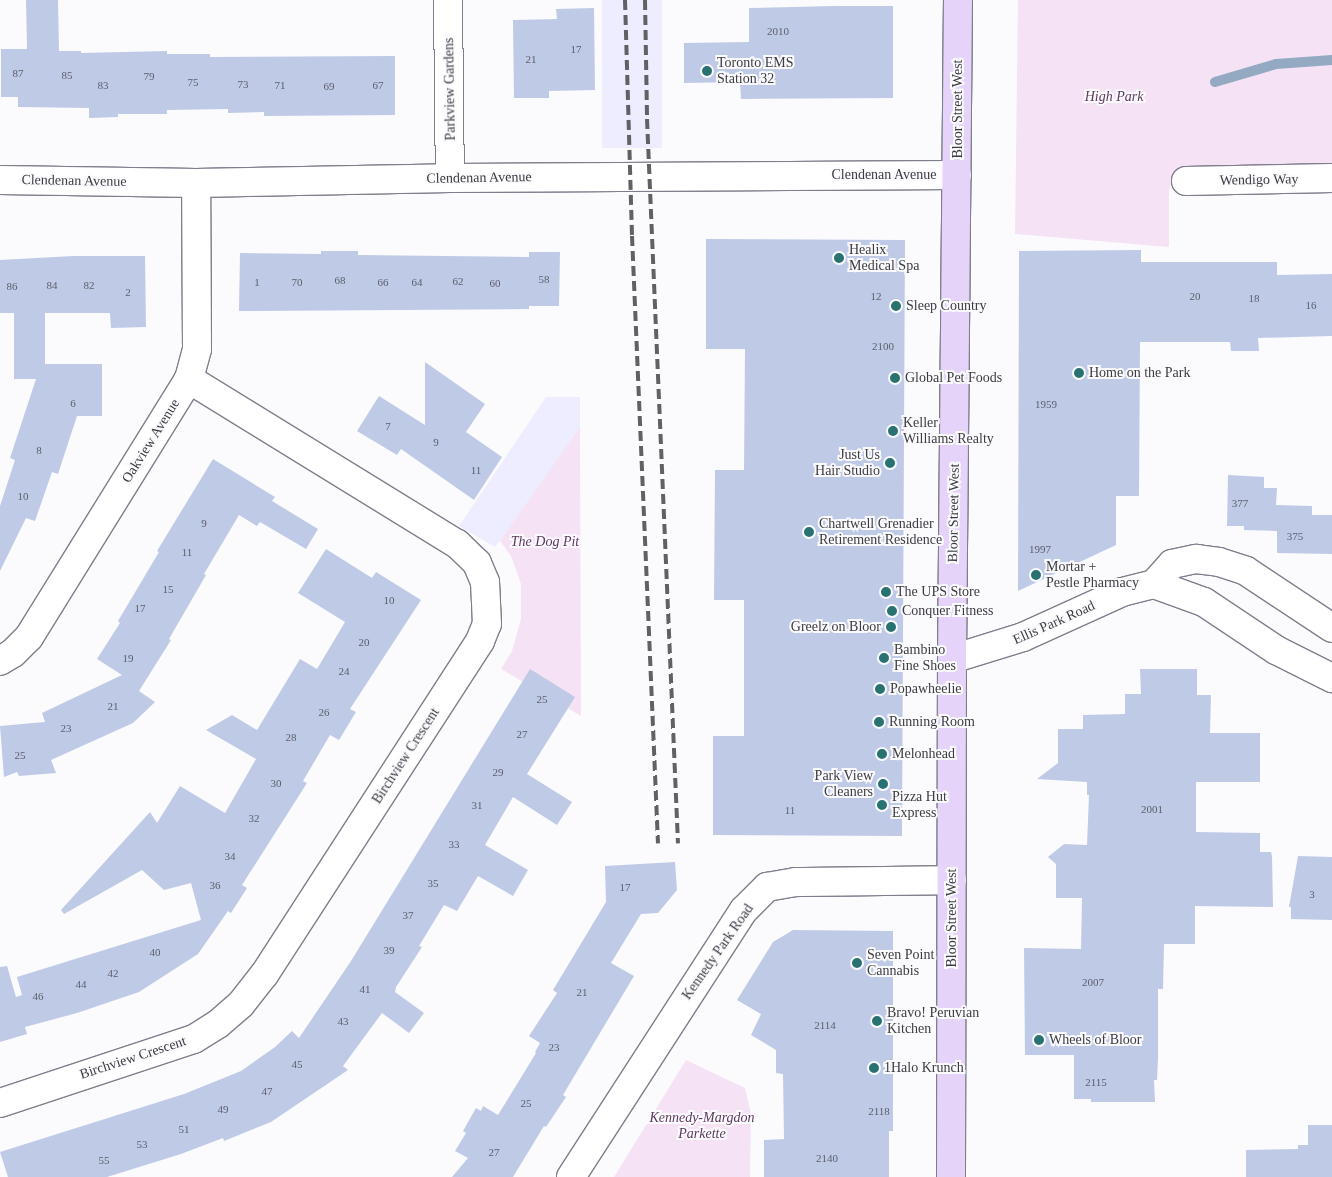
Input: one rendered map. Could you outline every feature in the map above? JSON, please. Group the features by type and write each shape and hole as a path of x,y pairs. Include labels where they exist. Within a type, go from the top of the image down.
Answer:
{"main road":[{"name":"Bloor Street West","path":"951,1177 952,659 958,0"}],"street":[{"name":"Parkview Gardens","path":"448,0 450,178"},
{"name":"Clendenan Avenue","path":"0,180 196,183 450,178 957,175"},
{"name":"Wendigo Way","path":"1186,181 1332,178"},
{"name":"Oakview Avenue","path":"0,661 13,653 29,637 189,379 196,349 196,183"},
{"name":"Birchview Crescent","path":"0,1102 194,1038 218,1024 241,1004 264,975 480,641 486,624 485,582 477,563 457,544 189,379"},
{"path":"1332,628 1246,572 1219,562 1196,558 1172,564 1154,584 1204,602 1276,650 1332,678"},
{"name":"Ellis Park Road","path":"952,659 1023,638 1122,592 1154,584"},
{"name":"Kennedy Park Road","path":"571,1177 744,910 767,887 796,882 952,880"}],"shaded area":[{"path":"602,0 662,0 662,148 602,148"},
{"path":"546,397 580,397 580,427 495,547 459,526"}],"green space":[{"name":"High Park","path":"1018,0 1332,0 1332,163 1177,169 1169,189 1169,247 1015,234"},
{"name":"The Dog Pit","path":"580,427 581,716 501,669 512,651 521,619 521,584 511,556 500,541"},
{"name":"Kennedy-Margdon Parkette","path":"686,1060 745,1088 751,1114 750,1177 614,1177"}],"building":[{"path":"26,0 58,0 59,51 81,51 81,53 167,51 167,54 210,54 210,57 395,56 395,115 264,116 264,112 228,113 228,109 167,110 167,114 118,114 118,117 89,118 89,108 18,107 18,97 1,97 1,49 27,49"},
{"path":"893,6 893,98 741,99 740,82 684,83 684,43 749,42 749,8"},
{"path":"594,8 595,90 549,91 549,98 514,98 513,20 557,19 556,9"},
{"name":"Chartwell Grenadier Retirement Residence","path":"706,239 905,240 902,836 713,835 713,736 744,736 744,600 714,600 715,470 744,470 745,349 706,349"},
{"name":"Home on the Park","path":"1141,250 1141,262 1277,262 1277,275 1332,274 1332,336 1258,338 1259,351 1231,351 1230,342 1140,342 1139,496 1116,496 1116,545 1018,591 1019,251"},
{"path":"321,251 358,251 358,255 529,257 529,252 560,252 559,306 529,306 529,309 239,311 240,253 321,254"},
{"path":"73,256 145,256 146,327 111,328 110,313 45,313 45,364 102,364 102,416 77,416 58,474 52,472 35,521 26,518 0,571 0,506 15,460 10,458 36,379 14,379 14,313 0,313 0,260"},
{"path":"425,362 485,404 466,432 502,457 474,500 401,449 397,455 357,431 379,396 425,425"},
{"path":"213,459 275,497 272,501 318,529 306,549 260,522 257,526 239,515 204,574 206,575 169,639 171,640 139,691 155,702 133,723 51,760 56,773 19,776 17,772 4,777 0,726 45,722 42,713 122,675 97,659 120,623 118,621 159,552 157,551"},
{"path":"1228,475 1264,477 1264,488 1277,488 1276,505 1312,506 1312,515 1332,515 1332,554 1277,553 1277,531 1244,530 1244,526 1227,526"},
{"path":"326,549 372,578 376,572 421,600 350,709 356,712 339,740 330,735 303,781 307,783 242,885 247,888 231,913 228,911 198,954 139,992 77,1013 25,1027 27,1034 0,1042 0,967 7,966 16,997 22,995 17,977 201,920 191,883 164,890 142,870 64,914 61,910 150,812 157,823 180,786 225,813 256,759 206,730 232,715 257,730 300,659 317,669 345,622 298,593"},
{"path":"530,669 575,697 527,774 572,802 557,825 513,797 485,845 528,870 513,896 478,876 457,911 444,905 419,946 422,947 396,987 395,992 424,1013 409,1033 382,1013 343,1066 348,1070 271,1122 224,1141 223,1138 181,1154 107,1177 8,1177 0,1152 184,1094 241,1071 275,1047 292,1031 299,1038 351,961"},
{"path":"1140,669 1197,669 1197,695 1211,695 1210,733 1260,733 1260,782 1196,782 1196,832 1260,833 1260,852 1271,852 1272,856 1273,907 1195,906 1195,944 1164,944 1163,989 1158,989 1158,1058 1157,1080 1154,1080 1155,1102 1091,1102 1091,1099 1074,1099 1074,1055 1025,1055 1024,948 1081,949 1082,898 1056,898 1056,864 1048,857 1064,844 1087,845 1089,795 1087,795 1087,782 1037,779 1058,763 1058,729 1083,729 1083,715 1125,714 1125,694 1141,694"},
{"path":"1298,856 1332,857 1332,920 1291,919 1291,907 1289,907"},
{"path":"675,862 677,890 658,913 641,914 611,963 634,976 563,1095 566,1097 546,1127 544,1126 513,1177 452,1177 468,1158 455,1151 466,1133 463,1131 476,1108 481,1111 483,1106 498,1115 536,1053 540,1043 529,1036 557,993 553,990 606,902 605,866"},
{"path":"793,930 893,931 893,1131 889,1131 889,1177 764,1177 764,1140 784,1139 783,1074 776,1073 776,1050 751,1035 761,1014 737,1000 773,942"},
{"path":"1308,1125 1332,1125 1332,1177 1246,1177 1246,1150 1298,1149 1298,1145 1308,1145"}],"waterway":[{"path":"1215,82 1276,64 1332,60"}],"railway":[{"path":"625,0 632,236 658,843"},
{"path":"645,0 647,119 678,843"}],"place":[{"name":"Toronto EMS Station 32","path":"707,71"},
{"name":"Healix Medical Spa","path":"839,258"},
{"name":"Sleep Country","path":"896,306"},
{"name":"Home on the Park","path":"1079,373"},
{"name":"Global Pet Foods","path":"895,378"},
{"name":"Keller Williams Realty","path":"893,431"},
{"name":"Just Us Hair Studio","path":"890,463"},
{"name":"Chartwell Grenadier Retirement Residence","path":"809,532"},
{"name":"Mortar + Pestle Pharmacy","path":"1036,575"},
{"name":"The UPS Store","path":"886,592"},
{"name":"Conquer Fitness","path":"892,611"},
{"name":"Greelz on Bloor","path":"891,627"},
{"name":"Bambino Fine Shoes","path":"884,658"},
{"name":"Popawheelie","path":"880,689"},
{"name":"Running Room","path":"879,722"},
{"name":"Melonhead","path":"882,754"},
{"name":"Park View Cleaners","path":"883,784"},
{"name":"Pizza Hut Express","path":"882,805"},
{"name":"Seven Point Cannabis","path":"857,963"},
{"name":"Bravo! Peruvian Kitchen","path":"877,1021"},
{"name":"Wheels of Bloor","path":"1039,1040"},
{"name":"1Halo Krunch","path":"874,1068"}]}
